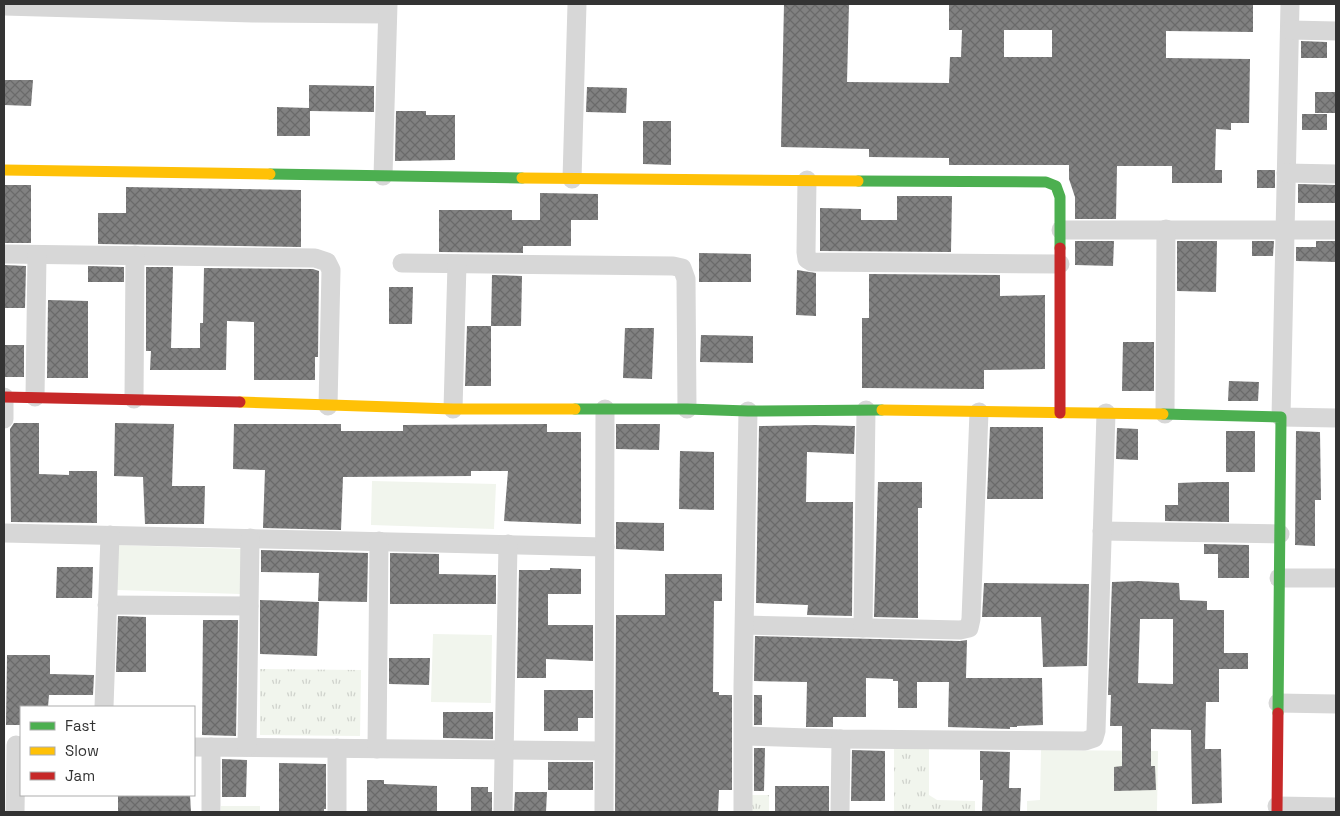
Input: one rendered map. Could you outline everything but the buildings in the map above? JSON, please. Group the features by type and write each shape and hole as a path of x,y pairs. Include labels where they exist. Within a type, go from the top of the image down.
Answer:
{"street":[{"path":"572,179 577,4"},
{"path":"1290,4 1281,417 1277,809 1336,807"},
{"path":"4,6 388,9 383,176"},
{"path":"1290,30 1336,31"},
{"path":"4,170 572,179 1046,182 1056,186 1060,196 1060,413"},
{"path":"1286,174 1336,174"},
{"path":"807,180 806,252 807,259 812,262 1060,264"},
{"path":"1165,414 1166,229"},
{"path":"1061,230 1336,230"},
{"path":"4,254 315,258 327,262 331,270 328,406"},
{"path":"35,398 37,254"},
{"path":"134,399 135,255"},
{"path":"402,263 673,266 682,268 686,279 687,409"},
{"path":"453,410 457,264"},
{"path":"4,419 4,397 134,399 453,410 866,410 1336,418"},
{"path":"604,812 605,409"},
{"path":"863,628 866,410"},
{"path":"743,812 748,411"},
{"path":"745,625 960,630 969,628 971,619 979,412"},
{"path":"744,736 841,739 1085,741 1094,738 1096,731 1106,413"},
{"path":"1102,532 1280,534"},
{"path":"4,533 605,547"},
{"path":"104,706 110,535"},
{"path":"247,747 250,538"},
{"path":"377,749 379,541"},
{"path":"503,812 508,544"},
{"path":"1279,578 1336,578"},
{"path":"107,605 249,606"},
{"path":"1278,703 1336,704"},
{"path":"840,812 841,739"},
{"path":"14,745 15,812"},
{"path":"211,812 203,747 604,751"},
{"path":"337,748 337,812"}],"green space":[{"path":"372,481 496,484 494,529 371,525"},
{"path":"118,545 242,549 240,594 117,590"},
{"path":"433,634 492,635 491,703 431,702"},
{"path":"260,669 361,670 360,736 260,735"},
{"path":"929,747 929,795 937,800 975,801 975,812 894,812 894,748"},
{"path":"1041,750 1158,751 1157,812 1027,812 1027,801 1040,800"},
{"path":"734,795 769,795 769,812 734,812"},
{"path":"221,806 260,806 260,812 221,812"}],"traffic: fast":[{"path":"270,174 522,178"},
{"path":"858,181 1046,182 1056,186 1060,197 1060,248"},
{"path":"575,409 882,410"},
{"path":"1163,414 1281,417 1278,713"}],"traffic: slow":[{"path":"4,170 270,174"},
{"path":"522,178 858,181"},
{"path":"240,402 453,409 575,409"},
{"path":"882,410 1163,414"}],"traffic: jam":[{"path":"1060,248 1060,413"},
{"path":"4,397 240,402"},
{"path":"1277,812 1278,713"}]}
